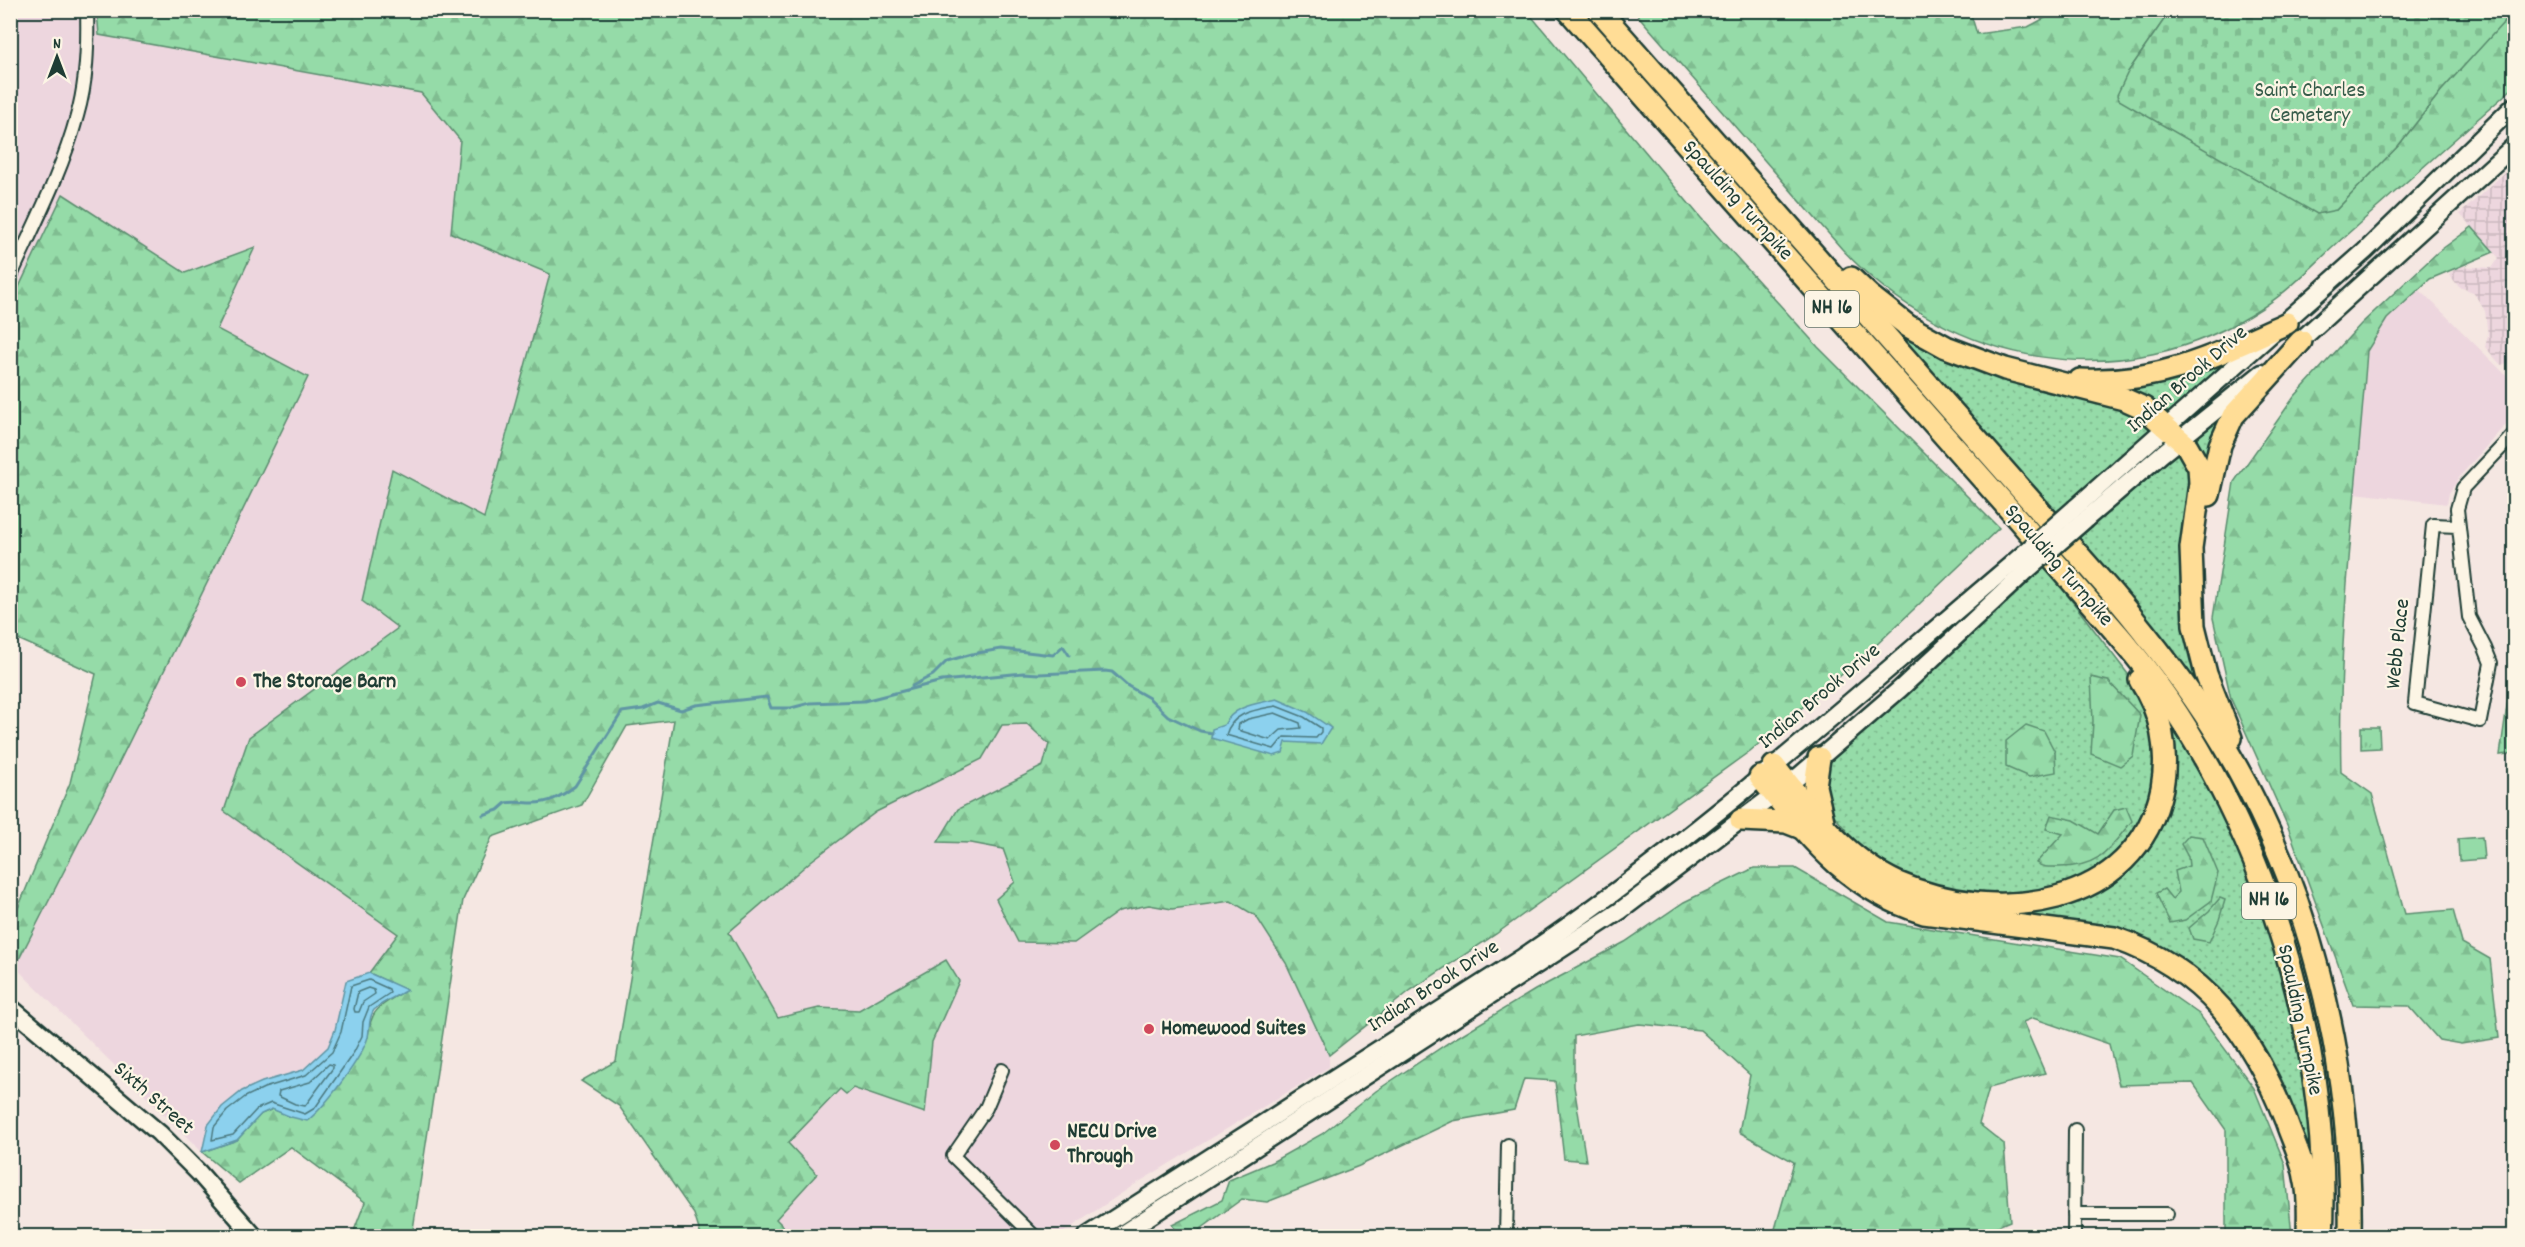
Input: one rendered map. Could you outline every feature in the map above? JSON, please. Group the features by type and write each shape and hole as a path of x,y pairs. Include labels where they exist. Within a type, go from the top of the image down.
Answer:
{"highway":[{"name":"Spaulding Turnpike","path":"1568,10 2095,608 2135,656 2195,740 2251,856 2277,922 2306,1028 2321,1127 2322,1236"},
{"name":"Spaulding Turnpike","path":"1599,10 2147,635 2214,730 2267,830 2292,892 2316,965 2328,1011 2346,1126 2350,1236"},
{"path":"1785,221 1815,243 1876,302 1924,336 1981,362 2124,399 2144,408 2195,457 2200,475 2191,548 2193,616 2209,683 2236,750 2243,781"},
{"path":"2050,380 2110,380 2166,372 2210,358 2287,323"},
{"path":"2193,562 2201,549 2213,472 2227,429 2233,417 2301,341"},
{"path":"1767,772 1814,827 1885,876 1932,895 1960,902 1987,905 2027,904 2076,891 2114,868 2134,847 2150,822 2160,795 2164,752 2160,723 2150,696 2095,608"},
{"path":"1820,758 1815,786 1814,827 1823,852 1848,875 1896,904 1936,915 2114,938 2139,947 2168,961 2188,976 2236,1023 2265,1073 2305,1175 2308,1196 2308,1236"},
{"path":"1741,820 1786,822 1814,827"}],"main road":[{"name":"Indian Brook Drive","path":"1087,1236 1554,936 1665,854 2019,568 2173,434 2287,323 2406,213 2514,106"},
{"name":"Indian Brook Drive","path":"2173,434 2195,429 2301,341 2514,146"},
{"name":"Indian Brook Drive","path":"1119,1236 1620,911 1820,758 1900,689 2019,568"},
{"name":"Sixth Street","path":"10,1007 159,1133 199,1173 254,1236"}],"street":[{"path":"10,278 69,144 78,113 87,51 87,10"},
{"name":"Webb Place","path":"2457,526 2433,525 2415,703 2480,720 2491,663 2486,648 2469,617 2457,526 2457,509 2463,488 2514,434"},
{"path":"1002,1070 986,1108 953,1156 1034,1236"},
{"path":"2074,1130 2074,1236"},
{"path":"1506,1236 1508,1145"},
{"path":"2074,1214 2167,1214"}],"shaded area":[{"name":"The Storage Barn","path":"11,11 97,11 100,35 421,93 460,140 451,233 550,274 484,519 392,469 399,627 249,737 224,811 398,934 369,973 346,981 335,1030 328,1047 303,1070 262,1082 242,1091 222,1107 208,1125 202,1152 15,967 109,783 217,329 255,248 186,273 63,194 11,304"},
{"path":"2514,164 2514,361 2501,365 2485,347 2488,335 2485,311 2473,292 2459,287 2449,274 2459,266 2492,268 2499,258 2460,214"},
{"path":"2419,289 2514,383 2514,415 2461,475 2449,493 2447,504 2355,493 2367,351 2387,319"},
{"path":"1027,723 1049,744 1043,767 958,809 939,842 971,843 1003,849 1015,883 1074,943 1119,911 1149,904 1172,909 1231,901 1256,916 1286,963 1329,1055 1329,1067 1134,1185 1058,1236 775,1236 776,1220 817,1175 788,1143 840,1089 853,1088 925,1113 932,1042 959,981 894,991 859,1010 819,1008 778,1018 729,932 811,861 876,812 982,759 1002,725"}],"green space":[{"path":"2514,10 2514,87 2284,292 2262,308 2209,336 2153,354 2097,360 2041,357 1987,344 1934,321 1886,289 1842,249 1634,11 1970,11 1977,34 2028,27 2058,11 2170,11 2128,72 2336,210 2398,146 2441,91"},
{"path":"97,11 1527,11 1701,218 1818,347 1999,528 1870,651 1750,751 1496,934 1411,990 1329,1055 1286,963 1256,916 1231,901 1172,909 1149,905 1119,911 1074,943 1018,942 996,899 1015,882 1003,849 971,843 938,842 958,809 1043,766 1049,744 1027,724 1002,725 982,759 876,812 811,861 729,932 778,1018 819,1008 859,1010 946,960 959,981 932,1042 925,1113 853,1088 846,1094 840,1089 788,1143 817,1174 776,1219 783,1226 775,1236 701,1236 694,1214 619,1106 581,1081 616,1061 674,720 627,726 582,805 492,837 463,900 412,1236 352,1236 365,1202 291,1147 239,1183 202,1152 237,1140 261,1114 273,1109 291,1117 368,1037 372,1019 379,1008 406,990 369,973 398,934 224,811 249,737 398,628 362,601 392,469 484,518 550,274 451,233 460,140 421,93 99,35"},
{"name":"Saint Charles Cemetery","path":"2170,11 2514,11 2441,91 2398,146 2336,210 2317,214 2119,100 2117,95 2128,72"},
{"path":"63,194 185,273 255,247 217,329 308,377 109,783 15,967 11,965 11,925 70,783 96,674 11,636 11,304"},
{"path":"2472,227 2494,252 2430,279 2387,319 2367,351 2345,614 2341,719 2341,772 2372,794 2405,914 2453,910 2462,943 2490,959 2499,1038 2461,1044 2439,1040 2409,1006 2353,1005 2288,827 2231,699 2213,618 2234,482 2294,397 2361,324 2438,252"},
{"path":"1887,321 2130,406 2152,428 2056,514"},
{"path":"2237,355 2167,418 2107,385"},
{"path":"2225,410 2207,459 2193,439"},
{"path":"2179,450 2191,473 2181,573 2184,623 2202,682 2197,684 2154,627 2079,538"},
{"path":"2045,566 2144,695 2150,708 2159,776 2131,843 2075,885 2004,898 1934,888 1886,867 1860,848 1833,814 1822,787 1823,770 1832,757 1960,646"},
{"path":"2091,677 2108,681 2140,715 2133,756 2120,766 2091,754 2093,721"},
{"path":"2514,677 2514,753 2500,755 2510,684"},
{"path":"2170,722 2219,804 2270,925 2301,1034 2318,1188 2296,1119 2281,1082 2256,1042 2164,956 1962,911 1874,875 2025,908 2141,845"},
{"path":"2026,725 2044,731 2055,752 2056,772 2029,777 2006,767 2006,741"},
{"path":"2361,727 2379,727 2380,748 2361,749"},
{"path":"2126,807 2132,821 2109,848 2093,860 2084,864 2059,867 2036,863 2063,834 2046,829 2051,815 2074,820 2098,834 2114,810"},
{"path":"2189,835 2203,837 2218,873 2211,901 2185,920 2170,923 2156,893 2164,889 2172,899 2179,892 2175,871 2189,866 2188,857 2181,844"},
{"path":"2482,837 2484,859 2459,861 2458,839"},
{"path":"1754,868 1795,868 1888,922 2120,959 2199,1014 2254,1088 2285,1164 2292,1236 2226,1236 2226,1130 2193,1083 2119,1085 2109,1044 2033,1018 2023,1022 2045,1073 1989,1088 1979,1124 2004,1144 2010,1221 1974,1236 1773,1236 1794,1162 1739,1132 1750,1075 1700,1030 1639,1024 1574,1036 1574,1086 1586,1161 1564,1159 1555,1081 1524,1079 1514,1110 1453,1121 1359,1166 1267,1202 1242,1199 1191,1236 1180,1236 1172,1225 1222,1200 1229,1180 1272,1162 1322,1134 1376,1091 1451,1041 1535,990 1625,942 1684,902"},
{"path":"2220,898 2225,900 2209,942 2193,939 2189,928"}],"water":[{"path":"1277,699 1307,712 1331,728 1321,744 1286,742 1283,753 1274,756 1211,738 1212,729 1224,725 1228,718 1240,709"},
{"path":"369,973 407,990 374,1010 368,1037 358,1057 342,1082 314,1115 307,1121 272,1109 261,1114 237,1140 202,1152 208,1125 222,1107 242,1091 262,1082 303,1070 328,1047 335,1030 346,981"}],"waterway":[{"path":"912,686 933,675 947,661 972,654 1001,649 1053,655 1063,646 1069,655"},
{"path":"483,815 498,810 506,803 543,802 565,793 575,786 622,712 643,709 658,703 681,710 696,705 767,697 771,708 791,708 810,703 864,701 942,681 1023,673 1105,671 1112,672 1128,686 1149,698 1168,716 1200,731 1212,733"}],"place":[{"name":"The Storage Barn","path":"241,682"},
{"name":"Homewood Suites","path":"1149,1029"},
{"name":"NECU Drive Through","path":"1055,1145"}]}
